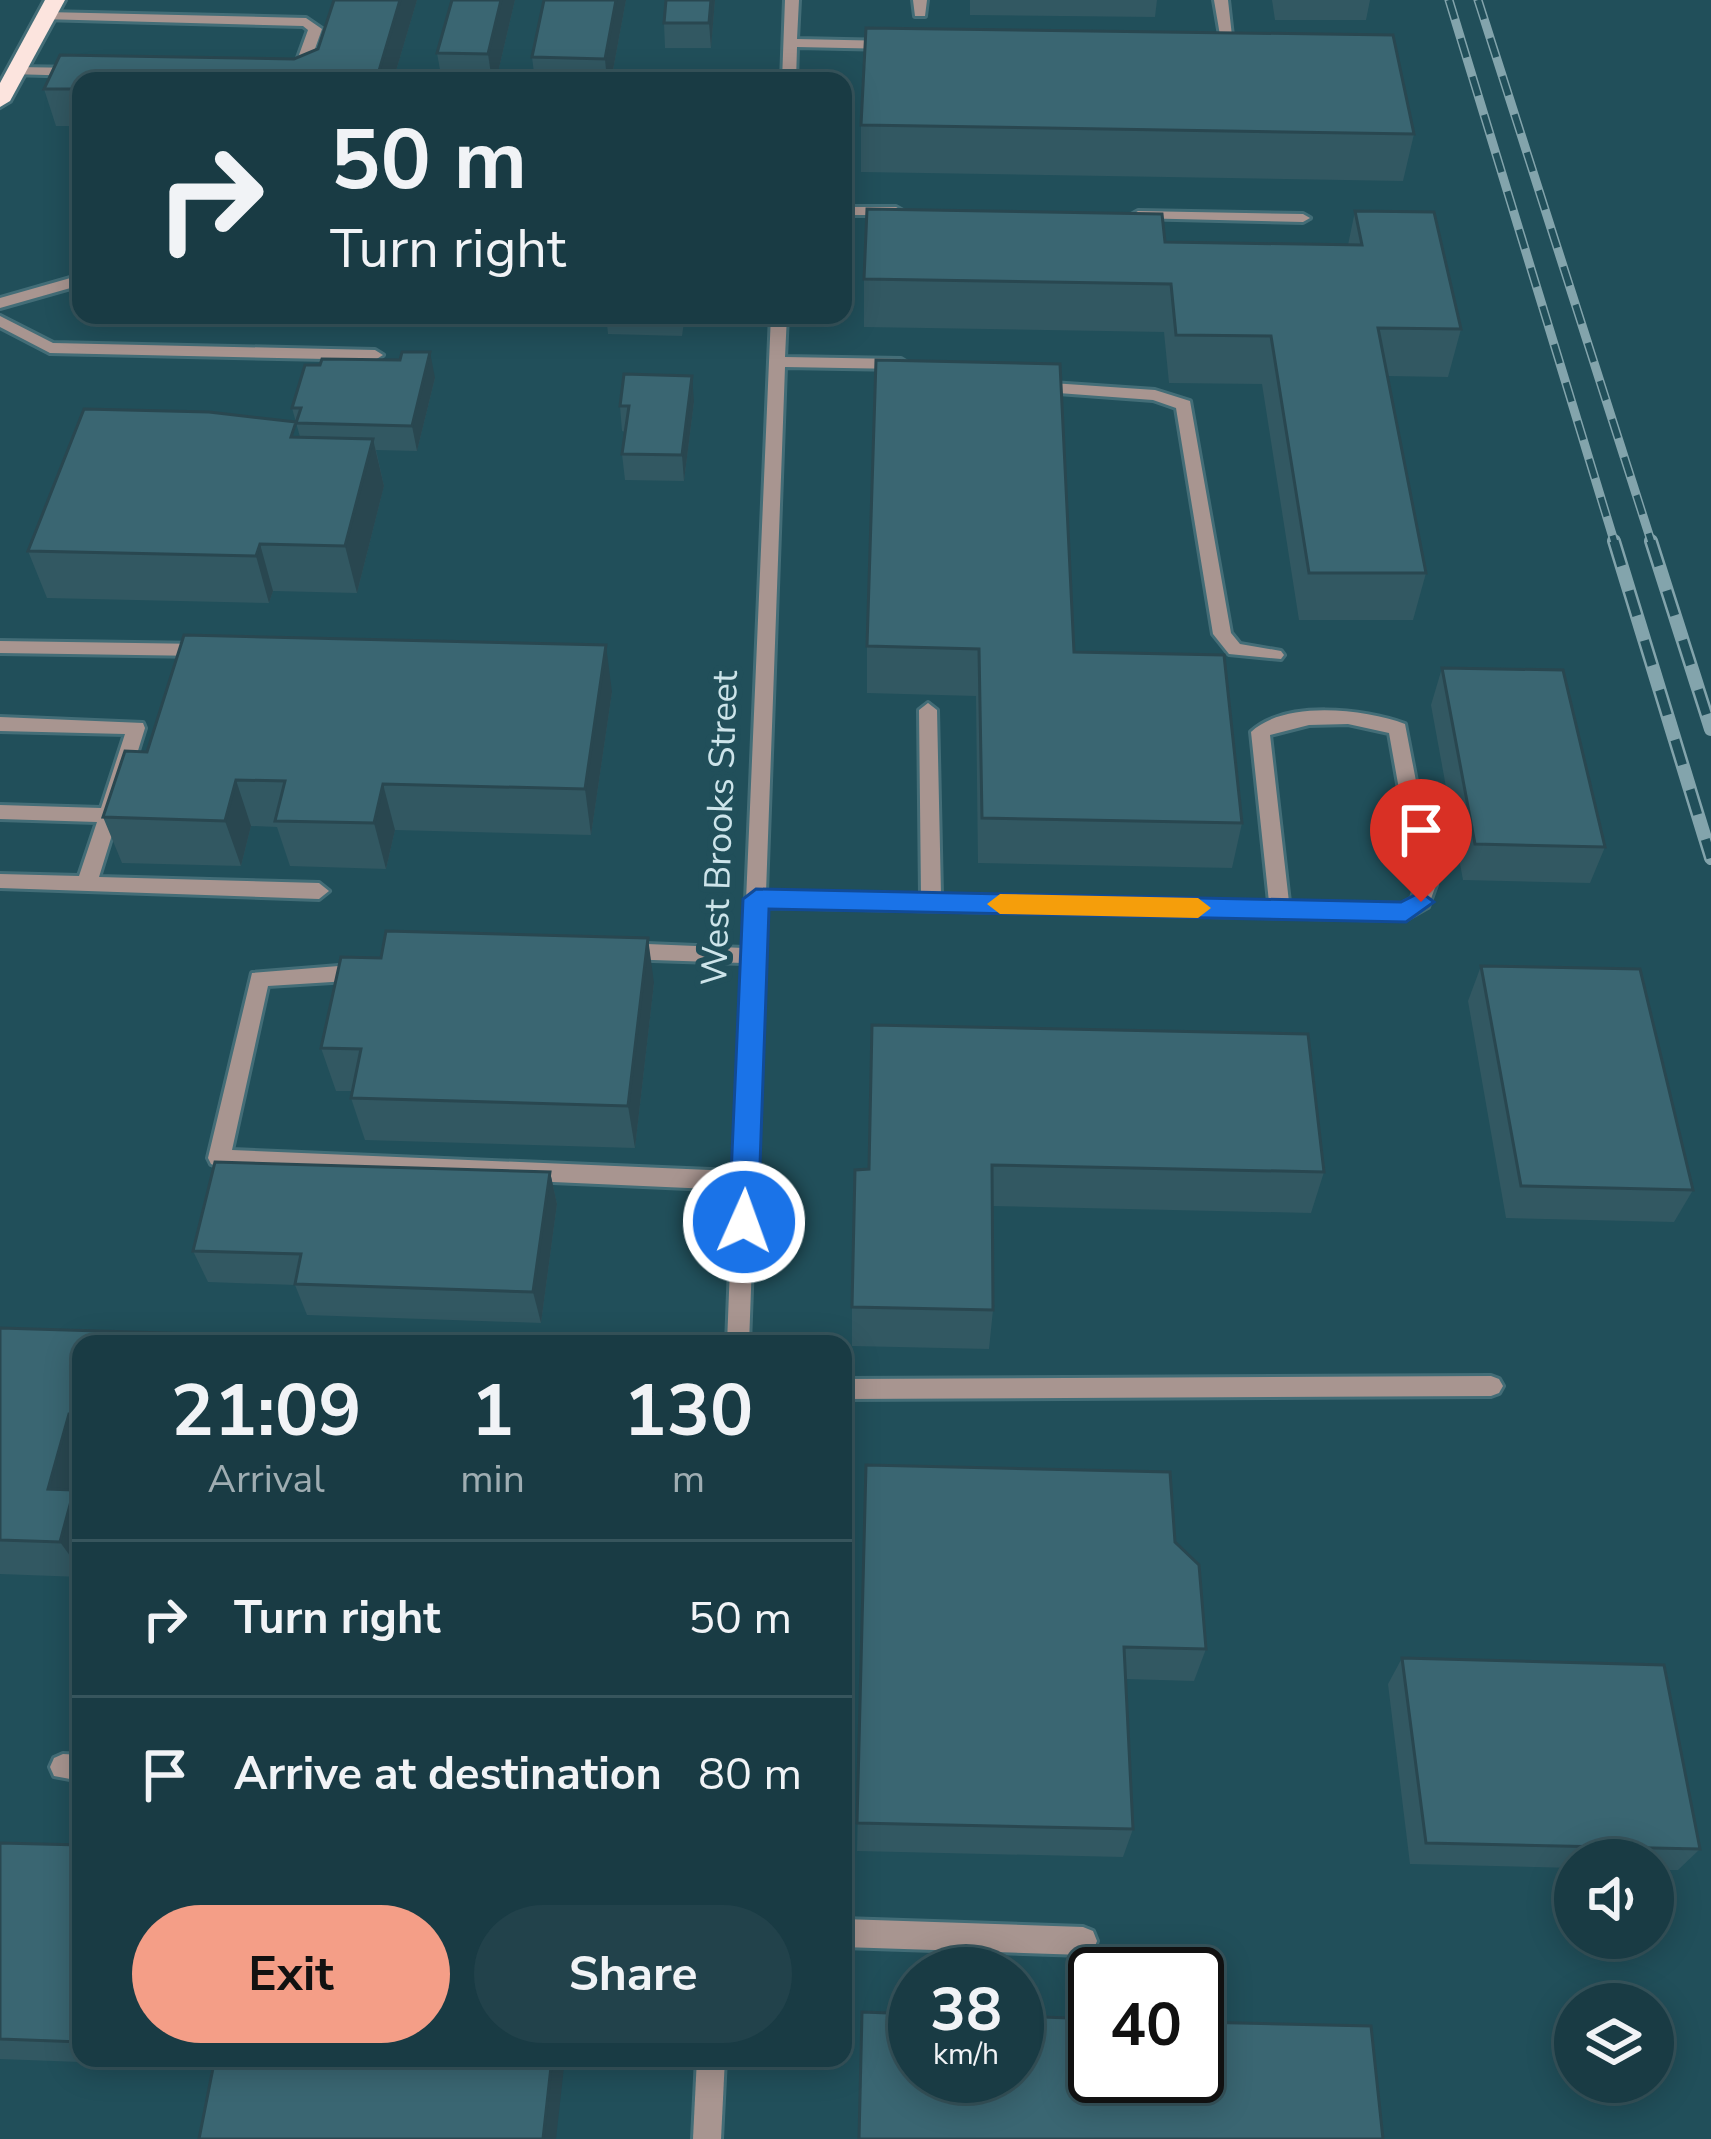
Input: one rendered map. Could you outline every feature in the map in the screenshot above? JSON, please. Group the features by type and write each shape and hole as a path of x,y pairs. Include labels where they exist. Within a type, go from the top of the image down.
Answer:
{"main road":[{"path":"0,101 50,8"}],"street":[{"path":"789,72 792,0"},
{"path":"1206,50 1229,51 1221,0"},
{"path":"50,8 306,22 315,29 301,72"},
{"path":"790,44 916,45"},
{"path":"16,71 72,73"},
{"path":"852,211 915,212"},
{"path":"1120,215 1303,218"},
{"path":"0,303 72,283"},
{"path":"0,321 50,348 375,355"},
{"name":"West Brooks Street","path":"739,1335 779,324"},
{"path":"777,362 913,364"},
{"path":"1021,381 1041,389 1155,395 1184,405 1222,634 1234,650 1275,656"},
{"path":"0,646 213,650"},
{"path":"928,710 932,903"},
{"path":"756,899 1280,910 1406,912 1421,902 1426,885 1398,729 1382,722 1282,719 1261,732 1280,910"},
{"path":"0,724 136,728 87,882"},
{"path":"0,812 108,814"},
{"path":"0,881 320,891"},
{"path":"599,950 754,956"},
{"path":"394,960 353,977 259,979 219,1158 745,1181"},
{"path":"852,1389 1491,1386"},
{"path":"852,1934 1083,1941"},
{"path":"707,2139 711,2067"}],"building":[{"path":"334,0 400,0 379,72 72,72 72,89 44,89 60,55 294,59 318,49"},
{"path":"452,0 501,0 488,54 437,53"},
{"path":"544,0 616,0 605,59 532,57"},
{"path":"666,0 711,0 709,23 664,23"},
{"path":"866,28 1393,35 1414,134 861,125"},
{"path":"867,209 1162,214 1165,242 1362,245 1355,211 1434,212 1461,329 1378,328 1426,573 1309,573 1271,336 1176,335 1171,284 864,279"},
{"path":"402,352 430,352 412,426 296,423 301,408 292,408 305,365 320,365 322,359 400,360"},
{"path":"876,360 1060,364 1074,652 1224,655 1242,823 982,818 979,649 867,646"},
{"path":"624,374 692,376 682,455 622,454 629,406 620,406"},
{"path":"84,409 209,412 296,422 291,437 373,439 345,546 260,544 256,556 28,551"},
{"path":"184,635 606,645 585,789 383,784 374,823 275,821 285,781 236,780 225,821 103,817 125,751 147,752"},
{"path":"1442,668 1563,670 1605,847 1475,844"},
{"path":"386,931 648,938 628,1106 351,1098 361,1049 321,1048 341,957 381,958"},
{"path":"1481,966 1640,969 1693,1190 1521,1186"},
{"path":"872,1025 1308,1034 1324,1172 992,1165 993,1310 852,1307 855,1170 869,1169"},
{"path":"215,1162 550,1172 533,1292 295,1284 301,1254 193,1251"},
{"path":"0,1328 233,1335 72,1335 72,1414 48,1489 72,1490 60,1542 0,1540"},
{"path":"866,1465 1170,1472 1175,1542 1199,1565 1206,1649 1124,1647 1133,1829 857,1823"},
{"path":"1402,1658 1664,1665 1700,1849 1674,1848 1674,1839 1554,1839 1554,1846 1426,1843"},
{"path":"0,1843 72,1845 72,2042 0,2039"},
{"path":"862,2012 888,2013 888,2103 1044,2103 1044,2017 1068,2018 1068,2103 1224,2103 1224,2023 1371,2026 1383,2139 859,2139"},
{"path":"213,2067 551,2067 543,2139 199,2139"}],"railway":[{"path":"1449,0 1615,544"},
{"path":"1478,0 1652,544"},
{"path":"1614,541 1711,858"},
{"path":"1651,541 1711,729"}],"slow traffic":[{"path":"1000,904 1198,908"}],"route":[{"path":"744,1222 756,899 1406,912 1421,902"}]}
